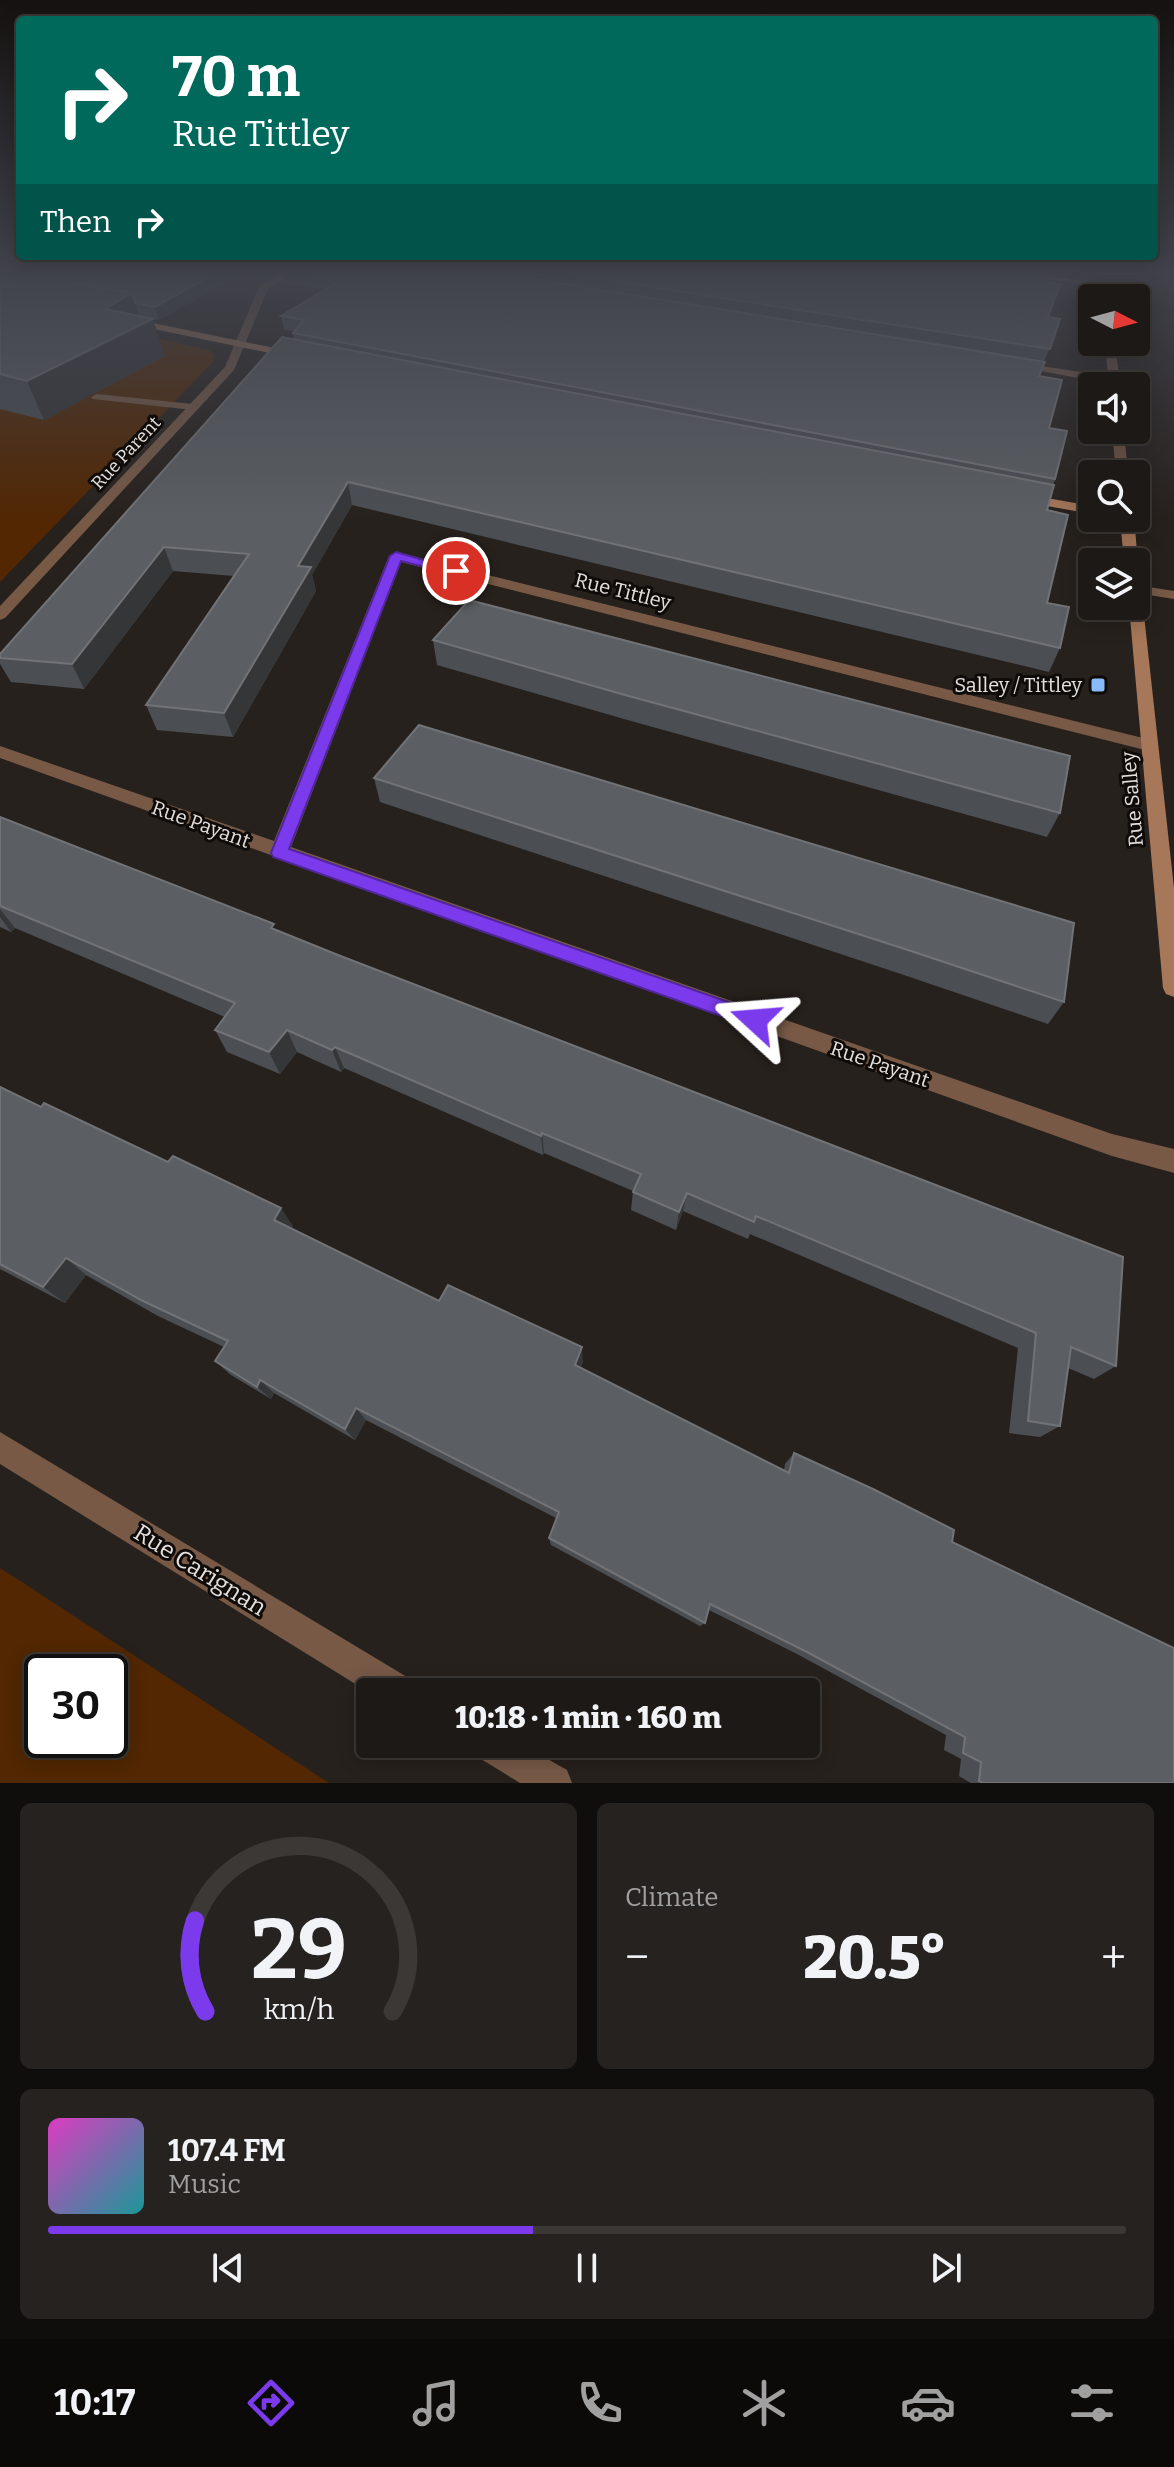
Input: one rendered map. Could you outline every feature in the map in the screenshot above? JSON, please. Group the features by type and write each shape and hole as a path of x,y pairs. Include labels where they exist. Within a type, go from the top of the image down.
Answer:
{"street":[{"name":"Rue Parent","path":"0,615 230,368 235,354"},
{"path":"293,354 302,356"},
{"path":"1009,364 1078,376"},
{"path":"97,397 193,407"},
{"path":"1013,495 1078,507"},
{"name":"Rue Tittley","path":"279,853 396,556 1149,745"},
{"path":"1150,591 1174,595"},
{"name":"Rue Salley","path":"1137,620 1174,988"},
{"name":"Rue Payant","path":"0,752 1112,1145 1174,1161"},
{"name":"Rue Carignan","path":"0,1447 377,1678"},
{"path":"512,1758 554,1783"}],"shaded area":[{"path":"0,354 213,354 212,363 0,582"},
{"path":"0,1568 329,1783 0,1783"}],"building":[{"path":"0,354 81,354 27,381 0,374"},
{"path":"267,354 372,354 1054,485 1047,510 1068,515 1047,603 1069,607 1060,648 348,482 298,566 311,567 224,713 146,705 249,554 164,547 72,664 0,658 0,654"},
{"path":"404,354 997,354 1045,362 1039,376 1062,380 1049,428 1067,431 1055,479"},
{"path":"469,600 1070,756 1060,813 433,640"},
{"path":"419,725 1074,923 1064,1002 374,778"},
{"path":"0,817 274,924 271,928 338,955 1123,1257 1116,1366 1071,1347 1060,1426 1028,1421 1036,1333 756,1216 754,1222 687,1193 679,1212 633,1192 641,1174 542,1133 541,1136 335,1047 332,1050 287,1030 269,1052 215,1030 235,1003 0,906"},
{"path":"0,1087 41,1107 44,1103 168,1162 173,1156 281,1208 274,1220 439,1301 448,1285 582,1347 575,1365 789,1473 794,1453 873,1489 954,1530 952,1542 1174,1648 1174,1783 983,1783 979,1781 981,1762 963,1753 965,1737 710,1604 705,1623 549,1538 559,1512 356,1408 345,1429 260,1380 257,1387 215,1361 228,1341 141,1300 66,1258 43,1287 0,1264"}],"place":[{"name":"Salley / Tittley","path":"1098,685"}],"route":[{"path":"456,571 396,556 279,853 755,1020"}]}
